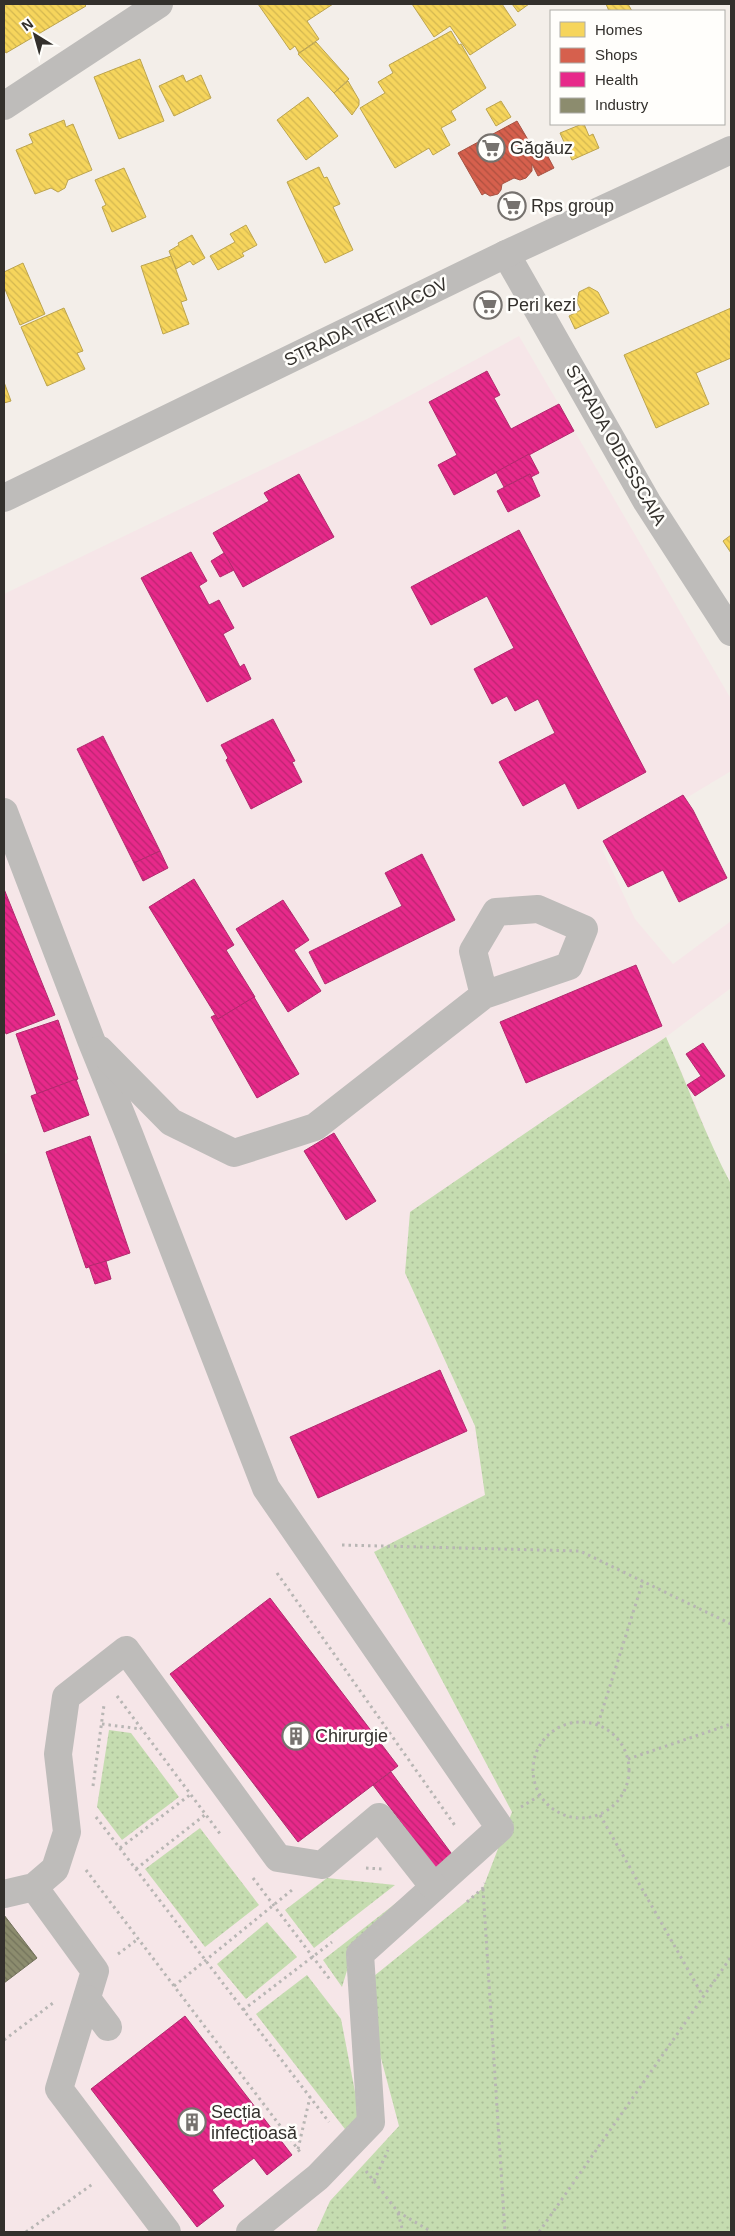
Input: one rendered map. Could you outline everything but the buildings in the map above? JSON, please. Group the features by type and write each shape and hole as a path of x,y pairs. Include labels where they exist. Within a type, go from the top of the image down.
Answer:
{"street":[{"path":"4,106 159,4"},
{"name":"STRADA TRETIACOV","path":"4,498 506,254 731,150"},
{"name":"STRADA ODESSCAIA","path":"506,254 647,502 731,632"},
{"path":"4,812 266,1488 500,1828 428,1879 360,1954 370,2122 318,2177 250,2232"},
{"path":"91,1040 171,1122 234,1153 315,1127 484,995"},
{"path":"4,1894 34,1887 56,1869 67,1832 58,1754 66,1696 126,1650 278,1858 322,1865 379,1818 428,1879"},
{"path":"34,1887 95,1971 59,2089 167,2232"},
{"path":"87,1999 108,2027"}],"path":[{"path":"341,1545 580,1551 731,1624"},
{"path":"598,1724 643,1581"},
{"path":"93,1790 105,1700"},
{"path":"583,1721 598,1724 611,1732 622,1743 628,1758 629,1775 624,1792 614,1805 600,1814 583,1818 566,1816 551,1809 539,1796 532,1768 535,1752 543,1739 554,1729 568,1722 583,1721"},
{"path":"102,1724 141,1729"},
{"path":"628,1758 731,1724"},
{"path":"120,1848 225,1784"},
{"path":"136,1869 225,1784"},
{"path":"519,1808 539,1796"},
{"path":"90,1809 398,2212 432,2232"},
{"path":"600,1814 703,1996"},
{"path":"174,1986 322,1865 428,1879"},
{"path":"83,1867 318,2177"},
{"path":"483,1888 505,2232"},
{"path":"539,2232 731,1957"},
{"path":"4,2040 57,2000"},
{"path":"298,2150 310,2097"},
{"path":"374,2181 392,2142"},
{"path":"26,2232 117,2166"},
{"path":"398,2212 403,2232"}],"shaded area":[{"path":"519,336 731,699 731,771 602,849 635,919 673,964 731,921 731,988 666,1037 694,1100 714,1152 731,1184 731,2232 4,2232 4,1154 7,1153 4,1143 4,594 367,419"}],"green space":[{"path":"666,1037 705,1130 731,1184 731,2232 316,2232 330,2201 399,2126 377,2043 374,1976 483,1888 512,1812 374,1552 485,1495 475,1426 405,1273 410,1212"},
{"path":"109,1730 131,1733 179,1797 122,1840 97,1807"},
{"path":"200,1828 259,1905 205,1947 145,1869"},
{"path":"327,1878 395,1885 314,1948 285,1910"},
{"path":"419,1885 352,1954 342,1987 323,1960"},
{"path":"267,1922 297,1957 246,1999 217,1964"},
{"path":"307,1975 341,2019 361,2123 348,2133 256,2014"}],"place":[{"name":"Găgăuz","path":"491,148"},
{"name":"Rps group","path":"512,206"},
{"name":"Peri kezi","path":"488,305"},
{"name":"Chirurgie","path":"296,1736"},
{"name":"Secția infecțioasă","path":"192,2122"}]}
